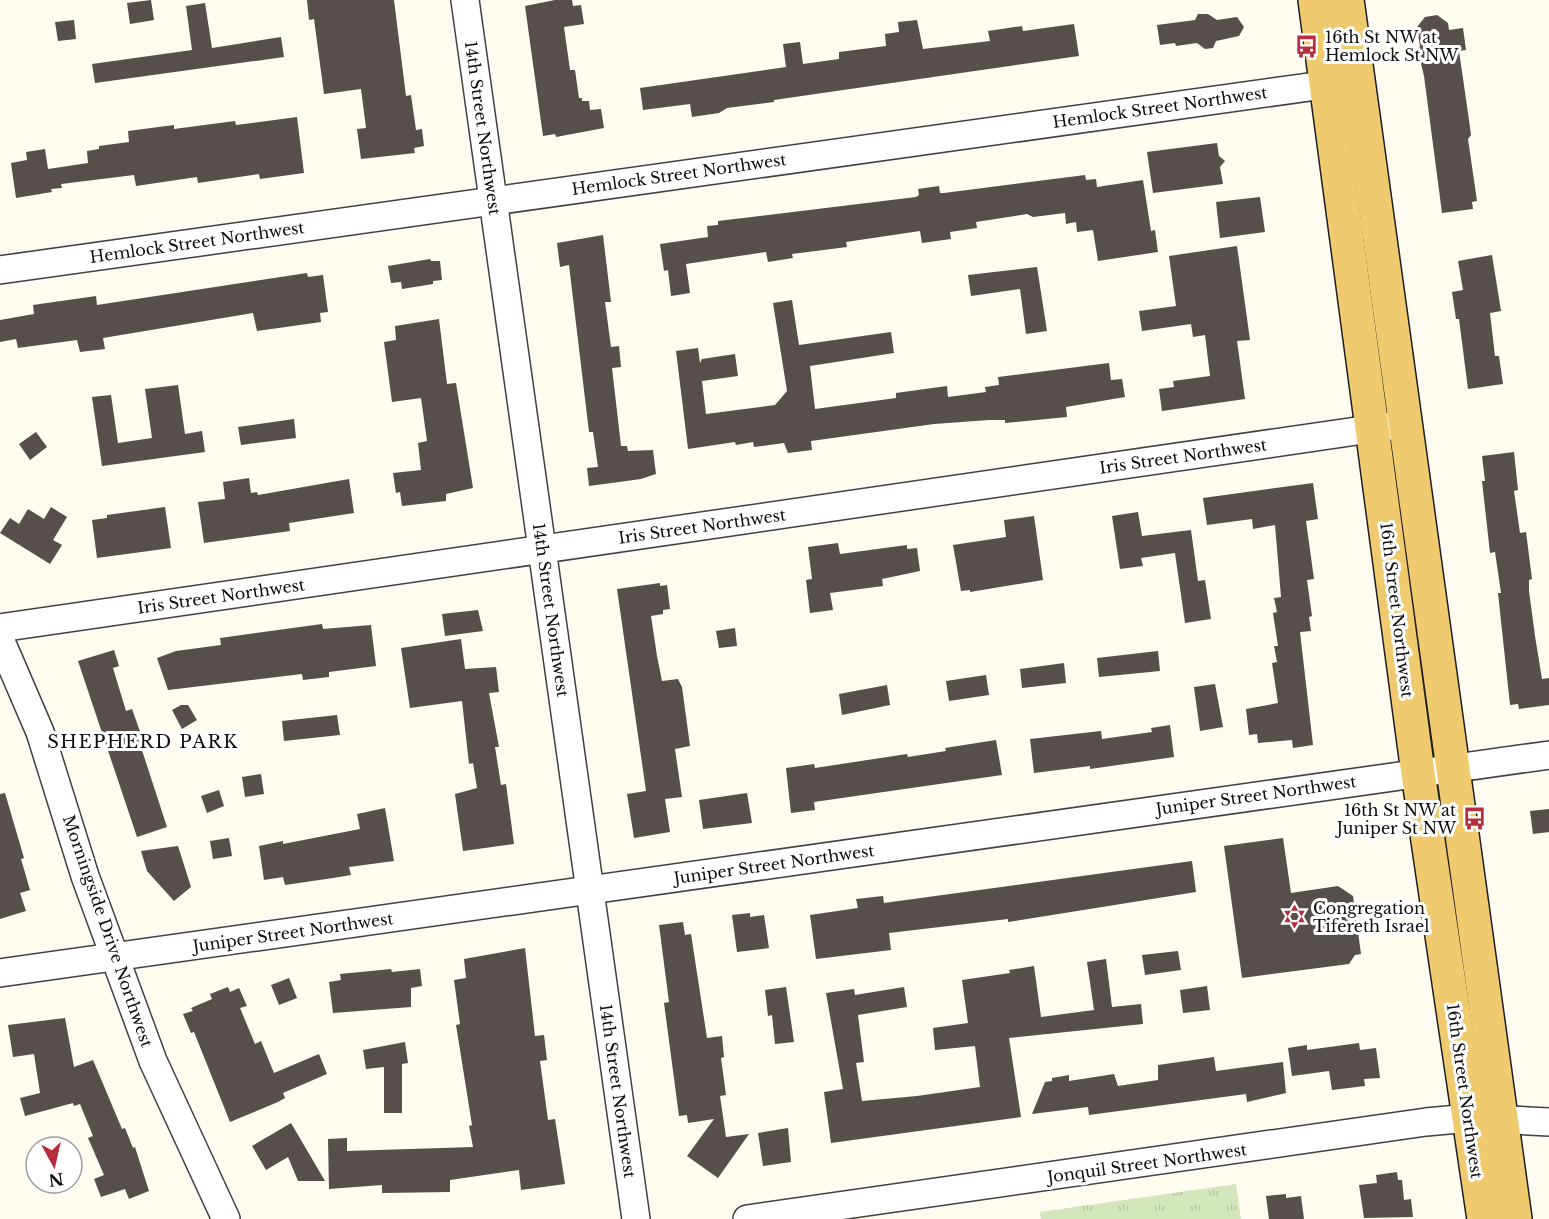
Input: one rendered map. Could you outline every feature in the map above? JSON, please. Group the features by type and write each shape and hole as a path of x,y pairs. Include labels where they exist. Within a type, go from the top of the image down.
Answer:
{"main road":[{"name":"16th Street Northwest","path":"1315,0 1343,82"},
{"name":"16th Street Northwest","path":"1347,0 1343,82 1389,426 1452,768 1485,1119 1484,1219"},
{"name":"16th Street Northwest","path":"1389,426 1418,773 1485,1119 1515,1219"}],"street":[{"name":"14th Street Northwest","path":"465,0 636,1219"},
{"name":"Hemlock Street Northwest","path":"0,270 1343,82"},
{"name":"Iris Street Northwest","path":"0,628 1389,426"},
{"name":"Morningside Drive Northwest","path":"0,639 40,732 85,876 159,1076 226,1219"},
{"name":"Juniper Street Northwest","path":"0,973 1549,755"},
{"name":"Jonquil Street Northwest","path":"747,1219 1426,1122 1485,1119 1549,1122"}],"green space":[{"path":"1236,1184 1241,1219 1041,1219 1040,1212"}],"building":[{"path":"151,0 154,20 130,24 127,3"},
{"path":"307,0 394,0 406,96 411,95 416,130 422,129 424,146 414,148 415,153 361,159 357,129 366,128 361,89 324,94 314,19 309,20"},
{"path":"555,0 572,0 573,6 581,5 584,24 564,27 570,70 575,70 579,98 582,98 582,101 589,101 590,110 601,109 604,128 556,137 555,134 543,136 525,6"},
{"path":"205,3 212,48 281,37 284,57 95,83 92,64 192,50 186,6"},
{"path":"1198,14 1208,14 1217,20 1237,17 1244,27 1239,36 1216,41 1213,48 1205,49 1197,43 1176,46 1175,43 1160,45 1157,25 1195,20"},
{"path":"1437,15 1448,23 1449,30 1463,28 1466,50 1459,51 1471,135 1468,139 1477,201 1472,202 1473,209 1442,213 1424,76 1417,47 1420,47 1417,27 1425,17"},
{"path":"74,20 76,39 58,41 55,22"},
{"path":"917,20 923,49 990,41 988,31 1022,26 1023,31 1074,24 1079,56 774,100 774,102 727,108 719,113 692,117 690,104 643,110 640,88 786,67 783,44 800,42 803,64 839,59 839,52 886,46 885,34 899,32 898,22"},
{"path":"297,117 304,173 260,179 259,174 198,183 197,177 136,186 134,175 61,184 62,188 51,189 52,192 16,198 11,163 27,160 26,152 45,149 48,169 88,163 87,151 99,149 99,146 129,142 128,131 174,125 174,129 235,121 236,125"},
{"path":"1217,143 1219,156 1225,161 1220,167 1223,184 1153,193 1147,152"},
{"path":"1085,175 1086,180 1096,179 1097,187 1143,180 1151,231 1155,230 1158,252 1098,261 1093,230 1077,232 1076,222 1066,224 1065,213 1033,217 1027,214 976,222 977,228 950,232 951,239 922,243 920,231 846,242 847,247 792,254 793,258 768,262 766,252 686,264 690,293 671,296 668,270 664,271 660,244 708,237 707,226 718,225 718,221 916,197 919,195 918,189 939,186 940,193 944,193"},
{"path":"1260,197 1265,232 1220,238 1216,202"},
{"path":"603,235 611,302 605,302 611,347 619,346 621,367 612,368 621,446 627,446 628,451 653,450 656,474 641,479 589,486 587,468 598,467 593,432 589,432 569,265 560,267 557,243"},
{"path":"1237,246 1250,340 1237,341 1245,399 1162,411 1159,389 1174,387 1173,381 1210,376 1205,335 1193,337 1191,324 1142,331 1139,311 1176,306 1169,256"},
{"path":"1492,255 1501,311 1490,313 1495,356 1499,356 1503,384 1468,389 1459,319 1456,319 1452,292 1463,290 1458,261"},
{"path":"430,259 440,261 442,280 433,281 433,284 402,289 401,282 391,283 388,266"},
{"path":"1037,267 1047,331 1026,334 1020,289 971,296 968,275"},
{"path":"307,273 308,277 323,275 328,312 320,313 321,322 257,331 253,313 103,338 105,349 80,352 77,340 18,348 16,339 0,342 0,320 34,314 33,305 96,296 97,305"},
{"path":"792,300 799,345 891,332 894,353 810,366 815,409 896,398 896,393 947,386 948,397 986,392 985,387 999,385 998,377 1109,363 1111,380 1122,379 1125,397 1066,407 1067,417 1005,423 1005,420 989,420 934,424 811,441 812,450 788,453 784,443 754,447 753,442 736,445 735,442 688,449 676,351 698,348 700,363 702,359 735,354 738,376 702,381 706,414 775,405 787,391 773,303"},
{"path":"439,319 447,384 456,383 473,488 446,494 446,501 402,506 400,492 396,493 393,473 421,470 418,443 427,441 421,398 392,402 384,342 396,340 395,326"},
{"path":"178,385 185,434 202,431 205,452 102,466 92,397 111,395 118,443 152,438 145,389"},
{"path":"294,419 296,438 241,445 238,427"},
{"path":"36,432 47,447 30,460 19,444"},
{"path":"1514,452 1518,490 1514,491 1520,533 1526,532 1532,579 1529,580 1529,591 1535,636 1542,679 1549,678 1549,705 1519,709 1518,704 1510,705 1498,593 1501,593 1495,552 1490,553 1482,481 1485,481 1482,456"},
{"path":"249,478 251,493 257,492 258,495 349,479 354,513 289,523 290,531 204,543 198,502 225,499 223,482"},
{"path":"1313,483 1318,519 1306,521 1314,579 1307,580 1312,616 1309,617 1311,631 1300,632 1313,745 1293,748 1292,740 1258,743 1257,734 1249,735 1246,709 1278,703 1272,663 1277,662 1274,646 1278,646 1273,613 1277,612 1274,598 1281,597 1275,525 1253,529 1252,519 1207,525 1203,498"},
{"path":"51,507 67,517 53,540 62,545 50,564 0,533 10,518 19,524 28,509 44,519"},
{"path":"165,507 171,548 97,558 92,520 107,518 107,515"},
{"path":"1138,512 1142,536 1191,530 1198,581 1205,580 1211,619 1185,623 1175,553 1141,558 1143,566 1120,569 1112,516"},
{"path":"1034,516 1043,580 970,592 970,590 961,591 953,545 1006,537 1004,520"},
{"path":"838,543 840,554 907,545 907,549 917,548 920,571 882,579 883,586 830,593 833,610 810,613 806,580 812,579 808,547"},
{"path":"660,583 660,586 667,585 670,609 663,610 663,614 651,616 657,656 662,681 678,679 682,687 690,746 675,749 682,797 665,799 670,832 634,838 627,794 646,791 617,589"},
{"path":"478,610 483,631 445,636 442,614"},
{"path":"322,624 323,629 371,625 376,666 329,672 329,677 303,680 302,674 168,690 157,658 176,651 221,645 220,638"},
{"path":"735,628 737,646 719,648 716,631"},
{"path":"461,639 465,669 496,667 499,692 489,693 499,747 495,747 501,785 506,784 514,844 463,851 455,794 477,788 473,763 469,764 462,701 410,708 401,648"},
{"path":"114,650 119,666 113,668 126,711 132,709 142,737 138,738 167,827 137,837 78,661"},
{"path":"1158,651 1160,671 1099,677 1097,658"},
{"path":"1064,663 1066,683 1022,688 1020,669"},
{"path":"986,675 989,695 949,701 946,681"},
{"path":"1215,684 1223,727 1200,731 1194,687"},
{"path":"887,685 890,705 842,715 839,694"},
{"path":"181,705 188,705 197,720 182,729 172,710"},
{"path":"337,715 340,735 284,741 282,721"},
{"path":"1170,725 1174,757 1090,769 1090,766 1034,773 1030,739 1101,731 1102,739 1152,732 1151,728"},
{"path":"996,740 1002,775 814,802 815,810 791,813 786,768 814,764 815,768 907,754 908,757 946,751 945,748"},
{"path":"261,774 264,794 245,797 242,777"},
{"path":"219,790 224,806 207,813 201,796"},
{"path":"5,793 24,858 21,859 30,890 20,893 26,911 0,919 0,794"},
{"path":"747,793 752,823 703,829 699,800"},
{"path":"385,808 394,861 349,867 351,875 333,878 285,885 283,877 264,880 259,846 283,841 283,844 360,829 357,814"},
{"path":"1549,809 1549,832 1533,834 1530,811"},
{"path":"229,838 232,856 213,859 210,841"},
{"name":"Congregation Tifereth Israel","path":"1283,838 1291,893 1338,886 1353,896 1361,954 1355,955 1349,964 1242,978 1224,846"},
{"path":"178,846 191,887 174,901 147,871 141,851"},
{"path":"1192,861 1196,892 1008,922 1008,919 889,933 891,950 816,959 810,915 858,908 856,899 883,896 884,903"},
{"path":"750,913 750,917 764,915 769,948 737,952 732,915"},
{"path":"683,922 685,935 691,934 707,1038 722,1036 724,1057 721,1058 726,1095 720,1096 726,1137 749,1134 718,1178 687,1156 714,1119 688,1123 687,1115 679,1116 664,1003 669,1002 659,925"},
{"path":"525,948 535,1036 544,1035 547,1060 540,1061 548,1120 555,1119 565,1184 521,1190 519,1170 450,1180 450,1192 382,1193 382,1185 329,1189 328,1139 347,1138 347,1151 473,1147 469,1126 472,1125 456,1025 460,1024 454,980 466,978 464,959"},
{"path":"1178,951 1181,970 1145,975 1142,955"},
{"path":"1106,959 1112,1007 1141,1004 1143,1024 1009,1038 1021,1117 831,1143 824,1092 843,1089 826,993 854,989 855,995 904,987 907,1007 858,1015 864,1062 856,1063 862,1101 917,1096 980,1087 975,1046 935,1050 933,1028 968,1023 962,980 1010,973 1009,970 1034,966 1041,1017 1094,1010 1087,962"},
{"path":"391,969 392,972 420,969 422,986 411,988 411,1007 333,1013 329,982 341,980 340,974"},
{"path":"289,978 297,998 279,1005 271,985"},
{"path":"1207,986 1210,1010 1183,1013 1180,990"},
{"path":"228,987 230,992 239,988 247,1006 240,1008 255,1044 261,1041 274,1073 319,1054 327,1074 283,1093 285,1098 278,1102 230,1122 194,1032 191,1033 183,1014 193,1011 191,1008 212,999 210,994"},
{"path":"786,987 794,1042 775,1044 772,1015 768,1016 765,990"},
{"path":"65,1018 74,1067 93,1060 122,1129 125,1128 133,1148 135,1147 149,1191 129,1199 125,1189 101,1197 94,1179 104,1175 88,1138 93,1136 80,1104 74,1106 73,1103 25,1116 20,1098 40,1093 34,1054 13,1057 8,1025"},
{"path":"405,1042 408,1063 402,1064 402,1113 384,1113 384,1067 366,1069 363,1050"},
{"path":"1359,1043 1360,1050 1376,1048 1380,1078 1364,1079 1365,1086 1332,1090 1329,1071 1292,1076 1288,1048 1307,1045 1307,1050"},
{"path":"1214,1057 1216,1071 1283,1062 1286,1093 1247,1102 1246,1094 1089,1115 1088,1107 1032,1114 1045,1082 1052,1081 1052,1078 1069,1075 1069,1081 1114,1074 1118,1086 1158,1080 1158,1065"},
{"path":"291,1123 325,1181 298,1181 288,1157 266,1170 252,1146"},
{"path":"788,1128 791,1162 763,1166 758,1133"},
{"path":"1397,1172 1398,1180 1402,1180 1404,1200 1411,1199 1413,1217 1364,1218 1359,1185 1377,1183 1376,1175"},
{"path":"1286,1194 1286,1198 1301,1196 1304,1219 1269,1219 1266,1196"}],"place":[{"name":"16th St NW at Hemlock St NW","path":"1307,46"},
{"name":"16th St NW at Juniper St NW","path":"1474,819"},
{"name":"Congregation Tifereth Israel","path":"1295,917"}],"district":[{"name":"SHEPHERD PARK","path":"143,742"}]}
